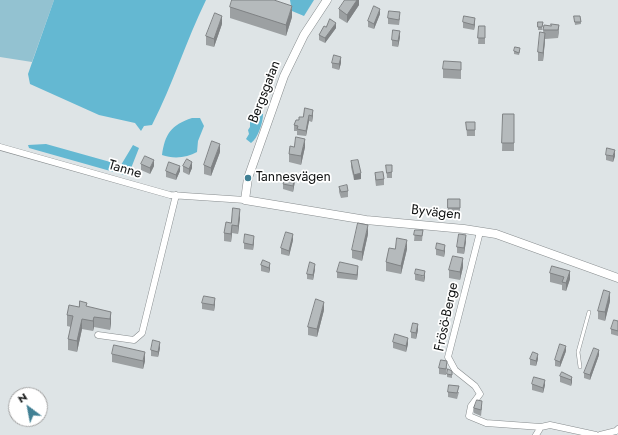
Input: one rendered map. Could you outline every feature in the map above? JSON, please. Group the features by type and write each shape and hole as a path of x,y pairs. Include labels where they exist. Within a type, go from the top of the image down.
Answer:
{"street":[{"name":"Bergsgatan","path":"245,200 248,178 284,76 304,35 326,0"},
{"name":"Tanne","path":"0,147 176,195 245,200"},
{"path":"98,335 134,340 142,333 176,195"},
{"name":"Byvägen","path":"245,200 366,220 464,229 496,234 618,278"},
{"name":"Frösö-Berge","path":"480,232 448,357 455,370 475,386 480,394 471,406 469,416 474,420 486,423 541,427"},
{"path":"536,435 541,427 550,425 596,435"},
{"path":"600,435 616,432 618,429"}],"lane":[{"path":"580,367 578,358 579,347 589,312"}],"shaded area":[{"path":"0,0 54,0 32,62 0,57"},
{"path":"54,0 206,0 152,125 144,126 141,131 135,123 99,115 30,84 28,74"},
{"path":"290,0 314,0 304,16 292,11"},
{"path":"255,111 263,114 263,118 258,134 251,143 246,139 249,134 248,130 250,127 250,118"},
{"path":"192,118 200,118 204,126 198,141 197,152 189,156 180,157 162,155 165,141 170,131 179,124"},
{"path":"46,144 121,165 133,145 139,148 128,176 29,148 28,145"}],"building":[{"path":"232,0 274,0 292,6 286,25 230,7"},
{"path":"345,0 357,0 347,15 339,9"},
{"path":"374,6 380,9 374,24 368,21"},
{"path":"389,11 400,12 399,20 388,18"},
{"path":"215,13 222,16 214,39 206,36"},
{"path":"464,16 475,18 474,25 463,22"},
{"path":"574,16 580,16 581,22 575,22"},
{"path":"330,19 336,23 325,38 319,35 324,26 326,27"},
{"path":"538,22 543,22 542,27 538,27"},
{"path":"551,24 559,25 558,30 543,30 544,25 551,26"},
{"path":"479,26 485,26 485,38 478,38"},
{"path":"393,30 400,31 398,41 392,40"},
{"path":"540,32 545,33 543,53 538,52"},
{"path":"515,47 520,48 519,53 514,51"},
{"path":"334,55 341,57 339,64 332,63"},
{"path":"444,61 461,62 461,70 443,69"},
{"path":"305,108 313,110 312,116 309,115 306,131 297,129 298,126 294,125 296,120 299,120 299,117 303,117"},
{"path":"503,114 514,114 514,143 502,143"},
{"path":"466,122 475,122 475,130 467,130"},
{"path":"296,137 305,139 301,156 289,154 290,146 294,147"},
{"path":"212,141 220,144 211,168 204,165"},
{"path":"607,148 615,150 613,156 606,155"},
{"path":"145,156 154,160 150,168 141,164"},
{"path":"187,159 192,162 189,169 183,166"},
{"path":"358,160 361,173 354,175 351,161"},
{"path":"169,162 180,166 176,175 166,171"},
{"path":"386,165 392,165 392,172 387,173"},
{"path":"383,172 384,179 376,180 375,173"},
{"path":"290,174 295,175 293,186 283,184 285,179 289,180"},
{"path":"347,185 348,191 341,192 339,187"},
{"path":"448,199 460,199 460,208 448,208"},
{"path":"233,208 240,209 238,226 232,225 231,234 224,233 226,222 231,223"},
{"path":"358,223 368,225 362,252 352,250"},
{"path":"415,230 423,230 422,236 414,235"},
{"path":"286,232 293,234 289,251 281,248"},
{"path":"245,234 254,236 253,245 244,243"},
{"path":"459,234 466,235 464,248 457,247"},
{"path":"397,238 407,240 401,266 386,262 389,248 395,249"},
{"path":"437,243 445,245 444,251 436,249"},
{"path":"453,256 463,258 460,272 449,270"},
{"path":"263,260 270,263 269,268 261,265"},
{"path":"310,262 315,264 313,275 307,274"},
{"path":"340,262 358,266 357,275 337,272"},
{"path":"552,266 570,271 566,283 562,282 564,277 550,273"},
{"path":"416,269 425,271 424,276 415,274"},
{"path":"604,290 610,292 605,312 598,311"},
{"path":"204,296 215,298 214,305 202,303"},
{"path":"316,299 324,302 317,329 308,327"},
{"path":"80,301 87,303 86,306 111,312 110,319 94,317 93,321 82,319 77,341 68,339 73,316 67,315 69,305 79,307"},
{"path":"614,320 618,321 618,331 611,329"},
{"path":"413,323 418,324 416,333 411,332"},
{"path":"395,334 408,338 406,346 393,342"},
{"path":"153,340 160,342 158,352 151,350"},
{"path":"560,344 566,346 560,362 555,360"},
{"path":"114,345 145,352 143,361 112,354"},
{"path":"594,348 599,350 590,375 584,373"},
{"path":"533,352 538,354 536,361 530,359"},
{"path":"441,360 447,361 446,369 439,368"},
{"path":"448,369 452,371 452,375 447,374"},
{"path":"562,372 572,377 571,380 560,376"},
{"path":"534,377 545,380 543,388 532,384"},
{"path":"449,385 459,386 457,393 448,392"},
{"path":"477,400 482,401 481,410 474,408"}],"place":[{"name":"Tannesvägen","path":"248,178"}]}
